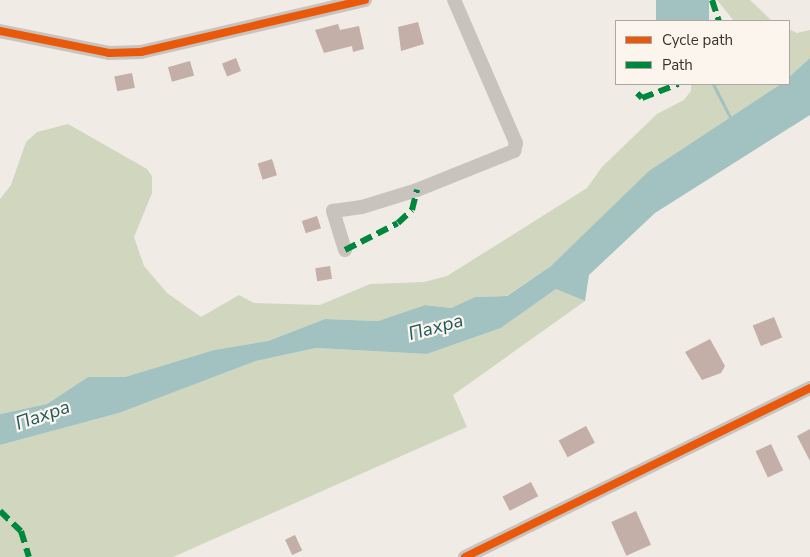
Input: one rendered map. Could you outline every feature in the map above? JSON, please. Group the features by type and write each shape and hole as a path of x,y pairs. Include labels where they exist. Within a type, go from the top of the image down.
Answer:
{"street":[{"path":"0,31 109,53 141,52 365,0"},
{"path":"345,250 333,211 362,207 417,190 514,151 516,144 454,0"},
{"path":"465,557 810,388"}],"green space":[{"path":"717,0 750,0 771,20 733,20"},
{"path":"790,30 797,33 810,30 810,58 790,76"},
{"path":"691,85 780,85 595,226 551,266 506,296 475,297 451,308 425,305 378,321 325,319 268,341 214,350 125,377 88,377 47,404 0,414 0,199 11,185 26,142 37,132 68,124 147,169 152,176 152,193 134,237 144,266 167,293 201,317 239,295 254,303 320,305 370,284 424,282 447,276 587,188 602,167 657,114 684,100 691,91"},
{"path":"556,289 585,301 453,395 467,427 173,557 0,557 0,445 119,413 256,361 316,348 427,354 501,328"}],"water":[{"path":"656,0 709,0 709,20 656,20"},
{"name":"Пахра","path":"810,58 810,115 655,213 589,275 585,301 556,289 501,328 427,354 316,348 256,361 119,413 0,445 0,414 47,404 88,377 125,377 214,350 268,341 325,319 378,321 425,305 451,308 475,297 507,296 551,266 649,171 779,85 790,85 790,76"}],"building":[{"path":"418,22 424,44 401,51 398,27"},
{"path":"338,24 340,30 359,26 364,49 353,52 352,46 324,53 315,30"},
{"path":"236,58 241,71 227,76 222,63"},
{"path":"190,61 194,75 172,82 168,67"},
{"path":"132,73 135,88 117,91 114,76"},
{"path":"272,159 277,175 263,180 258,163"},
{"path":"317,216 321,228 306,233 302,221"},
{"path":"330,266 332,279 317,281 315,268"},
{"path":"774,317 782,337 761,346 753,326"},
{"path":"710,339 725,366 721,373 702,380 685,352"},
{"path":"586,426 595,443 568,457 559,441"},
{"path":"810,429 810,461 797,436"},
{"path":"771,444 783,470 768,477 756,451"},
{"path":"531,482 538,496 510,511 502,497"},
{"path":"636,511 651,545 626,556 611,522"},
{"path":"295,535 302,550 292,555 285,540"}],"waterway":[{"path":"714,85 732,121"}],"marked path":[{"path":"712,0 719,20"},
{"path":"637,93 642,98 675,85"},
{"path":"345,250 398,223 412,210 417,190"},
{"path":"0,511 21,531 29,557"}],"cycle path":[{"path":"0,31 109,53 141,52 365,0"},
{"path":"465,557 810,388"}]}
